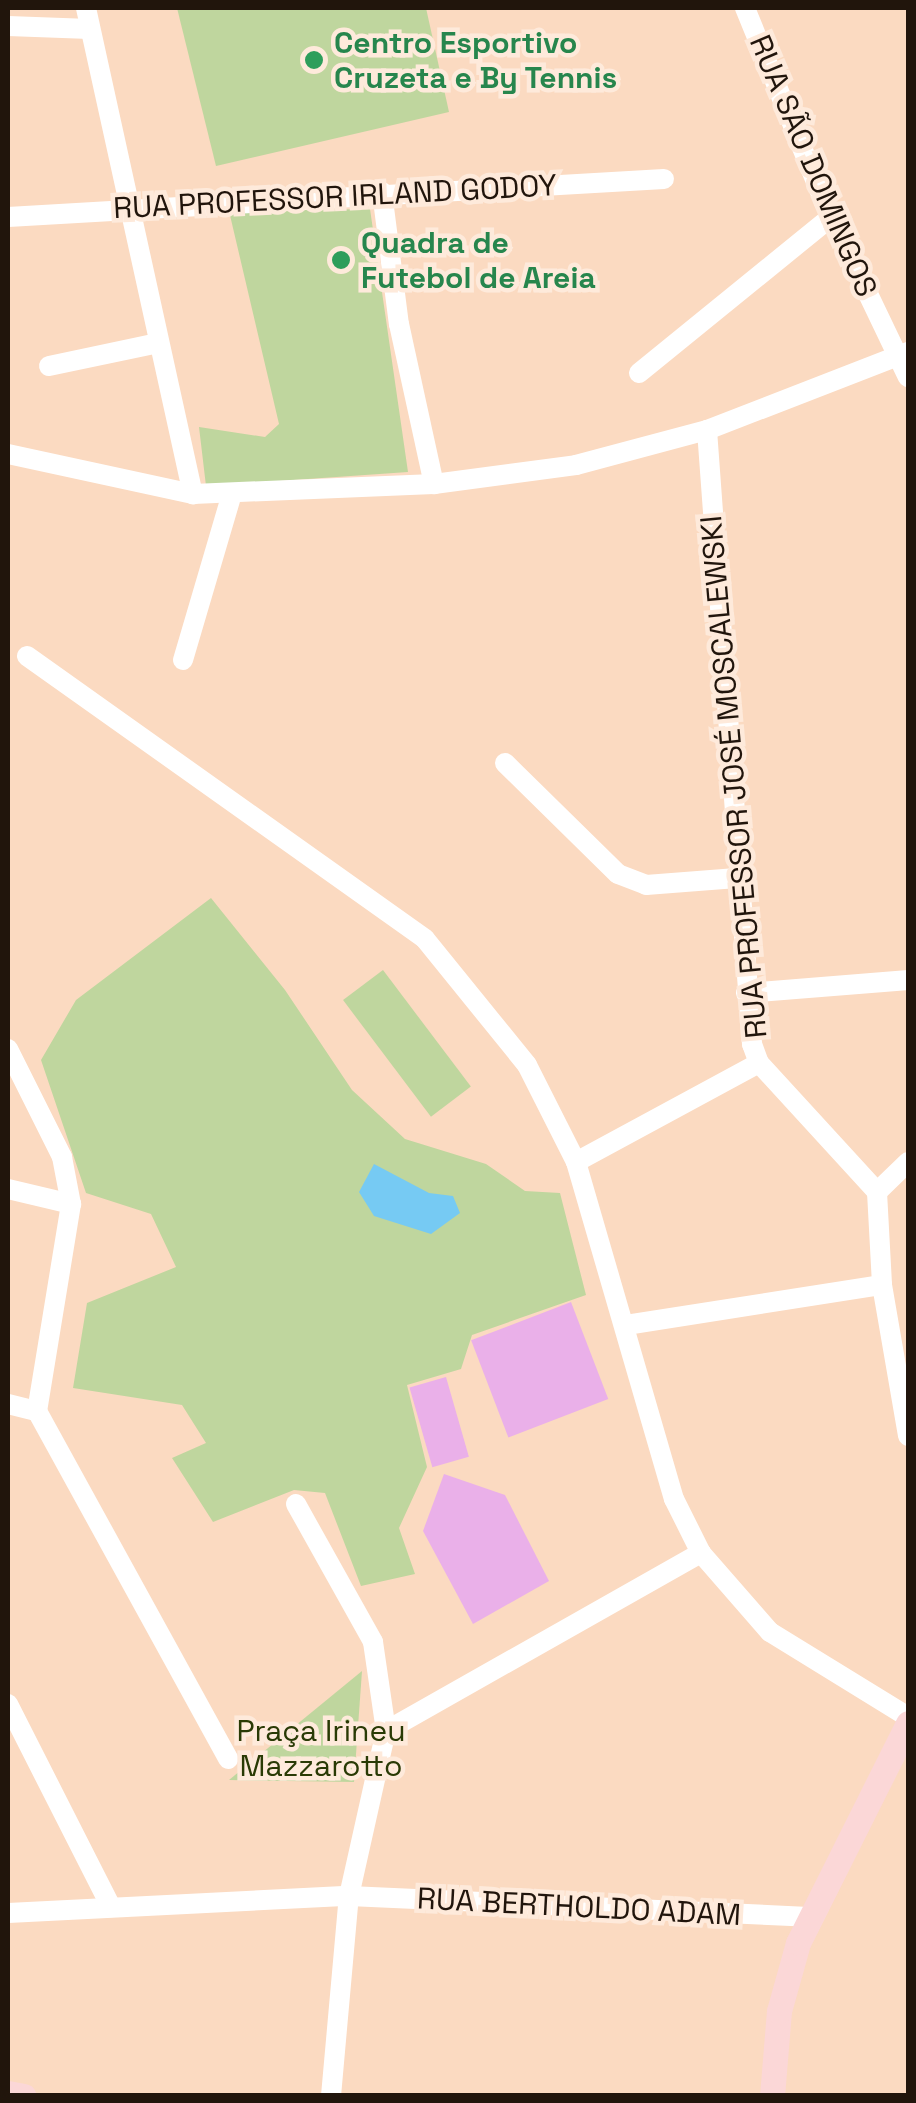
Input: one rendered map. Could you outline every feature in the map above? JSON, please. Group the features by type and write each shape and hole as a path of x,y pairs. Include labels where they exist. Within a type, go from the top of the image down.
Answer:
{"main road":[{"path":"772,2096 779,2011 808,1917 908,1720"},
{"path":"8,2093 24,2096"}],"street":[{"path":"86,8 193,494"},
{"name":"RUA SÃO DOMINGOS","path":"746,8 832,218 901,353 908,377"},
{"path":"8,26 90,29"},
{"name":"RUA PROFESSOR IRLAND GODOY","path":"8,217 382,192 664,180"},
{"path":"382,192 398,324 434,484"},
{"path":"639,373 832,218"},
{"path":"50,366 158,343"},
{"path":"8,454 193,494 434,484 576,465 707,430 901,353"},
{"name":"RUA PROFESSOR JOSÉ MOSCALEWSKI","path":"707,430 736,878 746,993 760,1063 877,1192"},
{"path":"182,660 232,494"},
{"path":"27,656 426,939 527,1066 576,1162 674,1498 701,1552 770,1632 908,1720"},
{"path":"505,764 618,874 646,884 736,878"},
{"path":"746,993 908,980"},
{"path":"8,1050 62,1158 71,1204 38,1411 228,1759"},
{"path":"576,1162 760,1063"},
{"path":"908,1162 877,1192 882,1285 908,1423"},
{"path":"8,1190 71,1204"},
{"path":"626,1326 882,1285"},
{"path":"8,1404 38,1411"},
{"path":"296,1504 373,1642 386,1730 349,1896 331,2096"},
{"path":"386,1730 701,1552"},
{"path":"8,1704 111,1908"},
{"name":"RUA BERTHOLDO ADAM","path":"8,1913 349,1896 808,1917"}],"green space":[{"name":"Centro Esportivo Cruzeta e By Tennis","path":"177,8 426,8 449,112 216,166"},
{"path":"370,209 408,472 206,486 199,427 265,437 279,424 229,211"},
{"path":"211,898 285,990 352,1090 405,1139 486,1164 525,1191 560,1193 586,1295 472,1335 461,1369 407,1385 427,1467 399,1528 415,1574 361,1586 325,1493 294,1490 213,1522 172,1458 206,1443 182,1405 73,1388 87,1303 176,1267 151,1214 86,1193 41,1060 76,1000"},
{"path":"383,970 471,1087 431,1117 343,1000"},
{"name":"Praça Irineu Mazzarotto","path":"362,1671 354,1782 229,1780"}],"water":[{"path":"374,1164 429,1193 453,1196 460,1213 431,1234 374,1216 359,1192"}],"building":[{"path":"571,1302 608,1399 508,1437 471,1340"},
{"path":"446,1377 469,1457 432,1467 409,1387"},
{"path":"444,1474 505,1495 549,1581 473,1624 423,1531"}],"place":[{"name":"Centro Esportivo Cruzeta e By Tennis","path":"314,60"},
{"name":"Quadra de Futebol de Areia","path":"341,260"}]}
